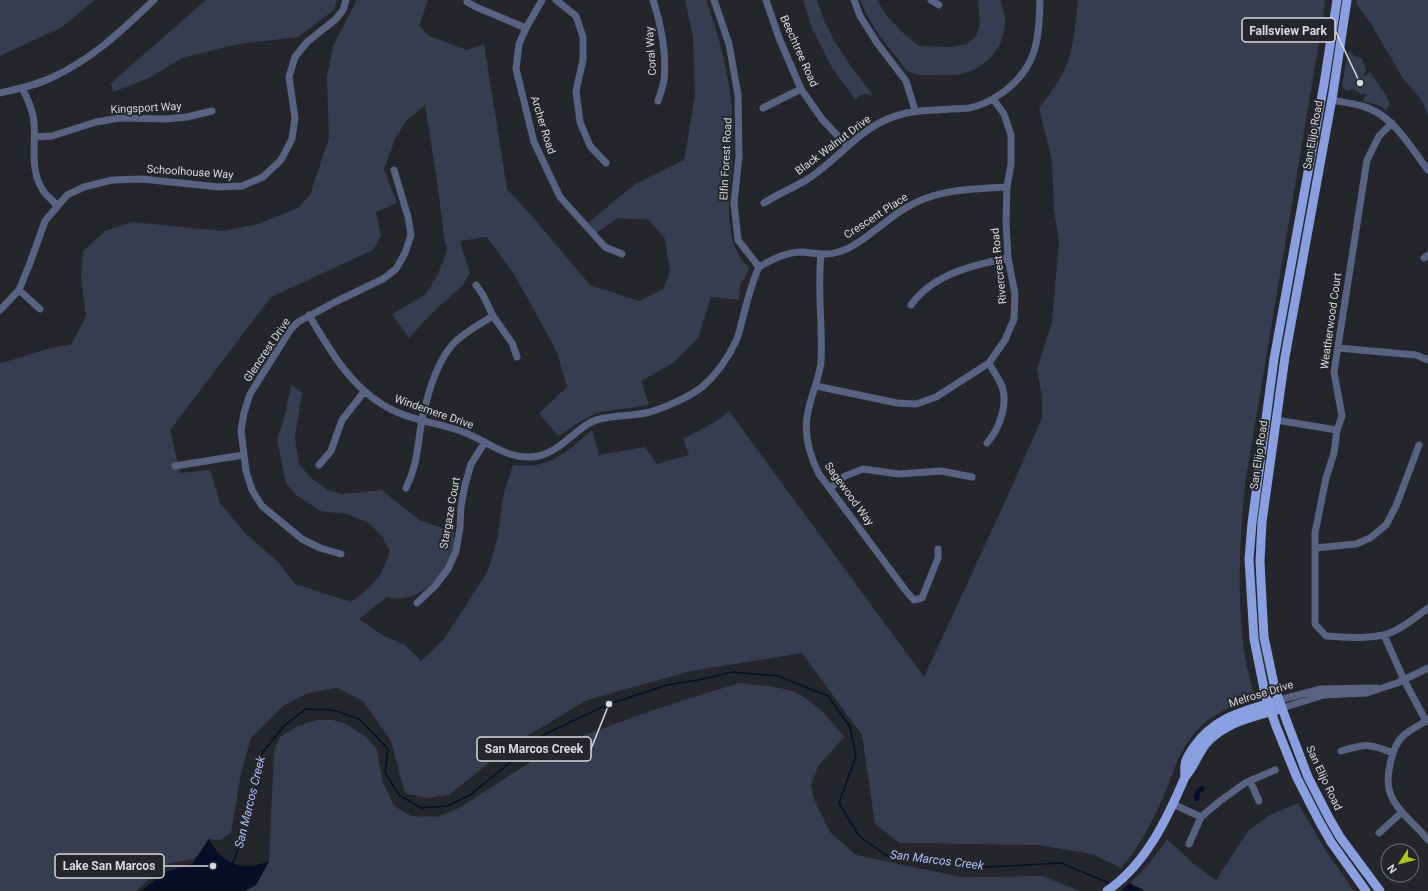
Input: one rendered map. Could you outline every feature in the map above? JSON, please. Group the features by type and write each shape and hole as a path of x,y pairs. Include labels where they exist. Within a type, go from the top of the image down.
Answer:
{"main road":[{"name":"San Elijo Road","path":"1336,0 1324,84 1274,359 1252,523 1249,559 1254,639 1265,694 1297,778 1319,821 1331,842 1366,891"},
{"name":"San Elijo Road","path":"1347,0 1332,100 1285,357 1262,522 1260,561 1264,637 1274,689 1308,777 1329,818 1340,837 1380,891"},
{"name":"Melrose Drive","path":"1107,891 1135,867 1151,846 1185,777 1193,768 1205,746 1213,737 1235,723 1280,704"}],"street":[{"path":"0,93 22,88 53,77 84,60 111,41 154,0"},
{"name":"Schoolhouse Way","path":"0,310 19,290 45,221 66,195 84,187 112,180 142,179 219,186 242,186 263,177 281,160 292,139 295,118 289,77 294,57 307,42 336,19 343,10 346,0"},
{"path":"467,0 467,2 476,7 526,28"},
{"name":"Archer Road","path":"542,0 526,28 519,44 516,69 534,142 560,197 605,247 622,254"},
{"path":"556,0 576,16 583,37 584,60 576,91 580,122 590,146 606,163"},
{"name":"Coral Way","path":"653,0 659,17 663,49 664,80 658,101"},
{"name":"Elfin Forest Road","path":"714,0 728,44 738,96 739,156 734,203 738,240 759,266"},
{"name":"Beechtree Road","path":"766,0 778,38 801,89 822,119 847,146"},
{"path":"854,0 860,16 877,43 906,82 915,110"},
{"path":"931,0 939,4"},
{"name":"Black Walnut Drive","path":"764,203 777,194 798,185 811,177 866,131 882,121 915,110 970,108 993,99 1010,87 1025,71 1032,57 1039,30 1040,0"},
{"path":"22,88 30,105 34,122 34,156 36,176 44,192 57,205"},
{"path":"763,108 801,89"},
{"name":"Rivercrest Road","path":"816,386 897,403 916,404 936,397 988,364 1005,340 1014,319 1015,294 1008,258 1006,221 1007,187 1011,164 1011,135 1004,114 993,99"},
{"path":"1332,100 1363,106 1377,112 1392,123 1428,170"},
{"name":"Kingsport Way","path":"34,136 52,136 96,122 120,118 166,119 187,117 212,111"},
{"name":"Weatherwood Court","path":"1384,635 1359,637 1326,636 1315,624 1315,533 1326,478 1334,453 1337,430 1342,416 1334,372 1367,160 1380,136 1392,123"},
{"name":"Glencrest Drive","path":"341,554 320,548 302,539 262,506 252,490 243,455 241,430 244,413 250,394 291,329 298,322 309,315 383,279 396,269 405,253 411,234 394,170"},
{"name":"Crescent Place","path":"759,266 778,256 801,252 821,255 839,252 857,243 905,208 930,197 961,190 1007,187"},
{"name":"Sagewood Way","path":"821,255 819,276 821,364 807,418 806,439 811,458 819,474 914,600 922,598 938,558 938,549"},
{"path":"911,305 919,294 933,284 954,273 980,264 1008,258"},
{"name":"Windemere Drive","path":"309,315 333,355 348,376 364,392 380,404 399,413 465,433 506,453 522,458 540,456 557,448 579,430 597,419 651,412 678,402 701,388 720,367 736,341 752,282 759,266"},
{"path":"476,285 483,295 493,316 512,343 517,357"},
{"path":"19,290 40,309"},
{"path":"406,488 413,474 418,453 422,420 434,380 442,360 453,344 470,330 493,316"},
{"path":"1338,348 1416,355 1428,360"},
{"path":"987,443 994,434 1001,418 1004,402 1001,383 988,364"},
{"path":"319,465 331,451 342,420 364,392"},
{"path":"1276,420 1337,430"},
{"name":"Stargaze Court","path":"417,603 435,586 448,569 456,552 465,485 472,464 485,442"},
{"path":"1315,548 1356,544 1370,538 1386,525 1396,506 1419,445"},
{"path":"175,466 243,455"},
{"path":"830,488 845,476 863,469 899,474 941,471 972,477"},
{"path":"1428,608 1411,621 1384,635 1404,680 1427,721 1402,737 1393,753 1389,770 1389,790 1395,803 1402,812 1421,830 1428,840"},
{"path":"1280,704 1324,696 1367,693 1404,680 1428,668"},
{"name":"Melrose Drive","path":"1280,704 1321,689 1380,688"},
{"path":"1341,751 1362,745 1376,746 1393,753"},
{"path":"1189,844 1202,816 1220,801 1250,781 1275,770"},
{"path":"1250,781 1259,801"},
{"path":"1173,804 1202,816"},
{"path":"1379,833 1402,812"}],"shaded area":[{"path":"0,0 95,0 62,27 0,56"},
{"path":"206,0 337,0 334,10 298,37 239,44 182,58 149,78 113,92 111,83"},
{"path":"357,0 428,0 419,25 429,36 467,50 484,44 507,189 590,285 639,301 663,289 670,272 665,239 649,220 618,218 596,233 588,223 635,184 684,160 695,96 693,37 685,0 706,0 722,49 731,100 733,148 729,219 734,245 740,257 749,268 740,284 739,300 711,297 698,338 673,363 641,381 649,405 599,412 581,421 558,436 539,413 567,387 557,352 514,274 487,237 460,241 470,273 463,285 433,312 409,338 392,314 426,294 438,274 447,251 425,105 407,120 395,139 384,169 397,203 376,212 381,236 373,250 271,297 170,430 180,473 210,470 220,503 245,533 278,562 295,584 351,602 366,591 376,581 383,569 390,551 381,535 369,523 347,514 320,511 295,494 286,483 277,440 285,415 291,385 302,392 295,438 299,464 310,477 328,490 342,494 382,490 419,520 454,532 453,546 449,559 444,569 429,586 420,593 409,597 387,597 359,619 384,636 405,645 421,661 444,639 488,571 498,536 503,496 513,465 535,465 551,460 566,452 592,430 599,455 645,447 657,464 689,455 683,439 715,422 729,411 924,677 1042,418 1042,396 1037,369 1052,322 1059,242 1054,210 1052,160 1039,108 1061,76 1067,64 1073,41 1078,0 1325,0 1245,484 1241,544 1240,603 1244,650 1254,695 1246,702 1215,715 1200,727 1192,736 1181,754 1161,802 1149,826 1136,848 1121,868 1092,854 1039,845 900,843 875,824 862,735 802,653 691,671 587,700 506,749 449,795 426,798 405,793 391,741 363,701 337,688 308,693 283,706 251,738 241,773 231,833 220,840 208,839 206,842 207,848 201,854 193,859 166,864 136,891 0,891 0,363 45,350 71,345 86,316 81,278 83,251 105,231 132,222 223,231 258,224 298,208 310,195 329,138 327,77 333,46"},
{"path":"803,0 817,0 827,27 841,51 874,97 869,94 864,94 855,99 832,68 812,28"},
{"path":"860,0 877,0 887,16 901,31 919,46 951,47 967,44 977,35 980,24 978,0 1001,0 1005,18 1004,31 997,49 991,57 984,64 975,69 956,75 915,74 905,69 887,45 872,24"},
{"path":"1357,0 1428,0 1428,116 1422,101 1402,77 1370,22 1356,4"},
{"path":"1350,51 1354,56 1362,59 1366,71 1363,75 1365,76 1370,72 1386,95 1390,104 1386,111 1381,106 1363,101 1366,94 1361,94 1353,89 1346,91 1342,86 1348,52"},
{"path":"739,683 777,688 797,693 819,709 844,737 819,765 811,784 813,797 830,832 856,855 961,877 1042,876 1080,891 245,891 256,885 269,861 274,751 280,737 298,726 317,720 333,720 346,724 365,736 377,749 382,780 394,806 411,816 437,817 459,808 557,745 656,709"},
{"path":"1203,785 1205,790 1200,793 1199,801 1195,801 1193,797 1197,789"},
{"path":"1298,803 1326,851 1354,891 1144,891 1130,883 1141,873 1167,839 1195,865 1216,880 1249,830 1270,815"},
{"path":"209,839 220,855 234,864 250,866 269,861 256,885 245,891 141,891 165,872 192,864"},
{"path":"1130,883 1141,889 1144,891 1121,891"}],"waterway":[{"name":"San Marcos Creek","path":"232,865 245,832 256,790 262,753 285,725 306,709 333,710 359,719 388,749 385,772 399,795 421,808 447,806 470,795 545,734 609,704 667,685 732,672 778,676 828,696 850,727 856,756 839,803 859,836 887,856 936,859 989,867 1061,863 1111,884"}],"place":[{"name":"Fallsview Park","path":"1360,83"},
{"name":"San Marcos Creek","path":"609,704"},
{"name":"Lake San Marcos","path":"213,866"}]}
